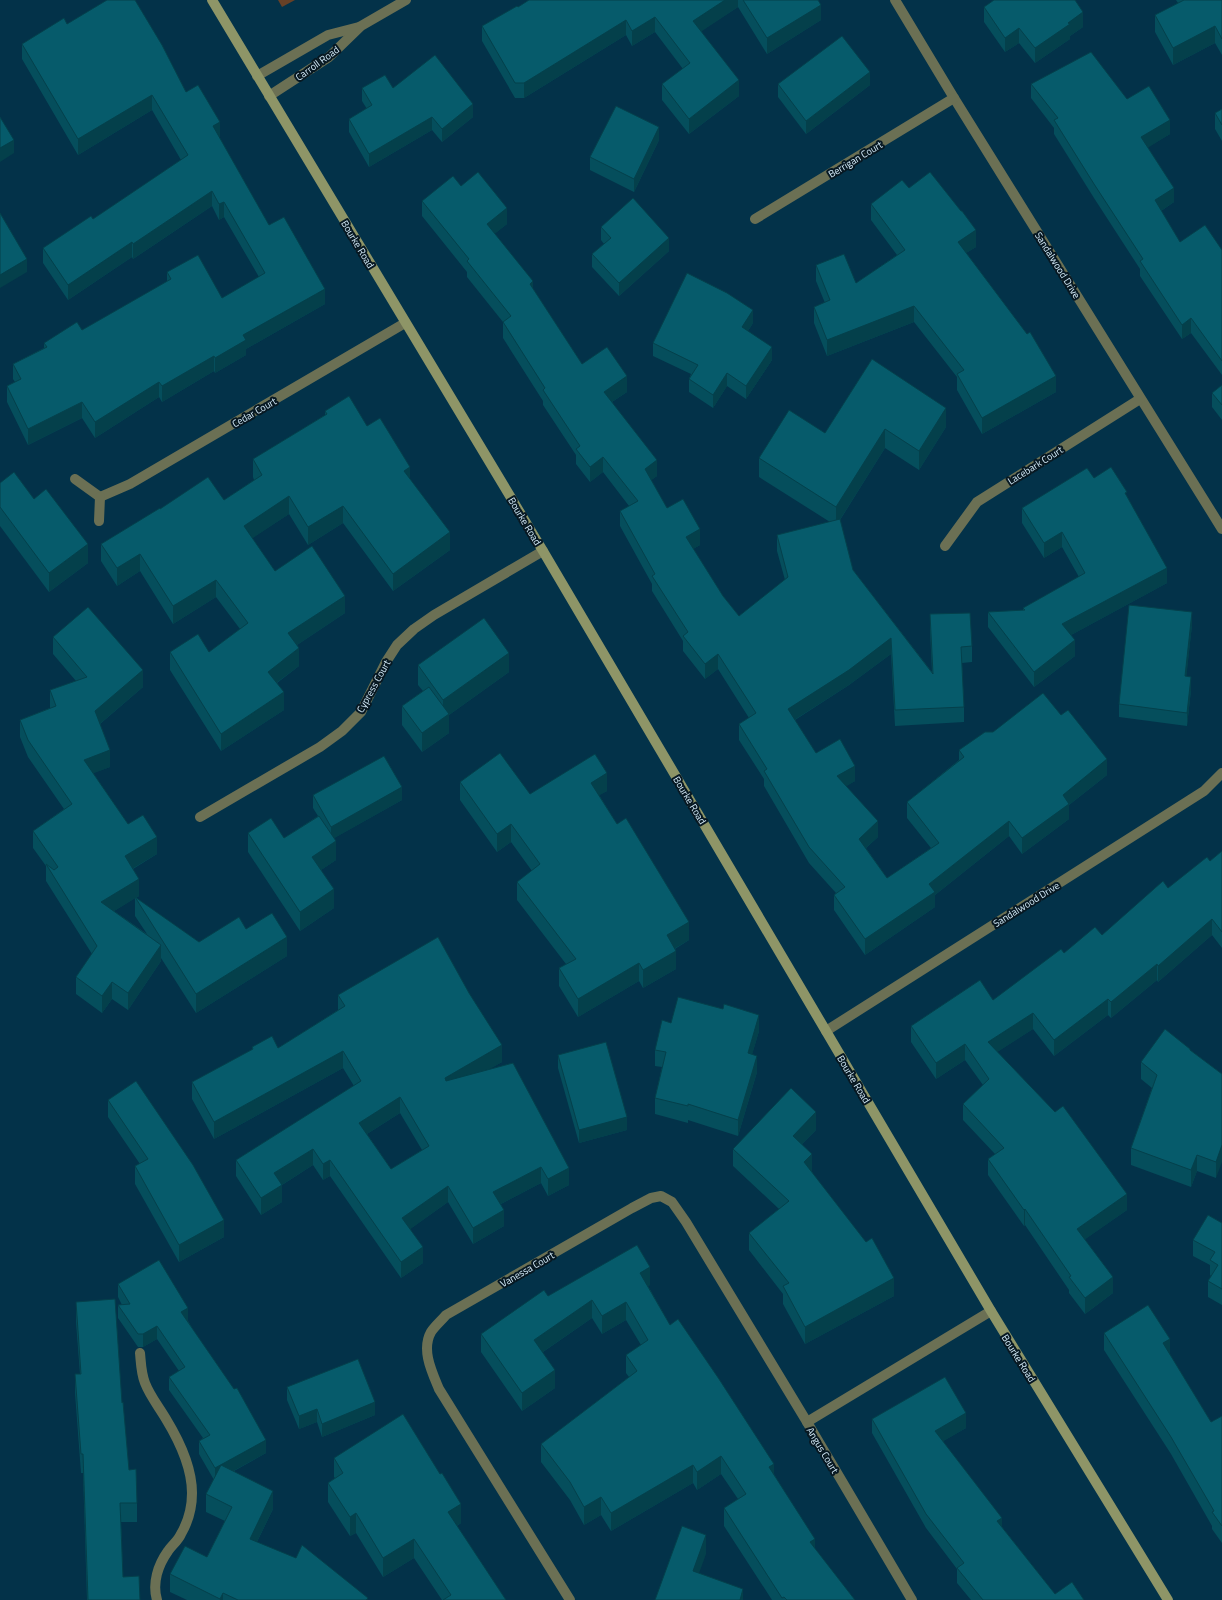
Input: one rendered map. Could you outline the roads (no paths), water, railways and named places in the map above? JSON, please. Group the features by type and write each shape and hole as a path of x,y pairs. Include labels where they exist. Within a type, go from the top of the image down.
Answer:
{"main road":[{"name":"Bourke Road","path":"212,0 543,551 991,1311 1168,1600"}],"street":[{"name":"Carroll Road","path":"269,96 329,57 361,26 406,0"},
{"name":"Sandalwood Drive","path":"896,0 954,98 1140,399 1222,528"},
{"name":"Carroll Road","path":"257,76 328,35 361,26"},
{"name":"Berrigan Court","path":"755,219 954,98"},
{"name":"Cedar Court","path":"100,497 130,484 405,323"},
{"name":"Lacebark Court","path":"945,546 977,502 1140,399"},
{"path":"75,479 100,497 99,521"},
{"name":"Cypress Court","path":"200,817 320,747 342,731 361,712 386,662 397,645 414,629 434,615 543,551"},
{"name":"Sandalwood Drive","path":"826,1031 1204,791 1222,773"},
{"name":"Vanessa Court","path":"570,1600 439,1389 430,1365 427,1350 430,1333 446,1315 632,1208 651,1198 661,1196 672,1202 686,1222 807,1422"},
{"name":"Angus Court","path":"912,1600 807,1422 991,1311"},
{"path":"140,1353 145,1382 182,1448 187,1462 192,1488 190,1508 185,1526 179,1538 164,1558 158,1572 155,1593 157,1600"}]}
